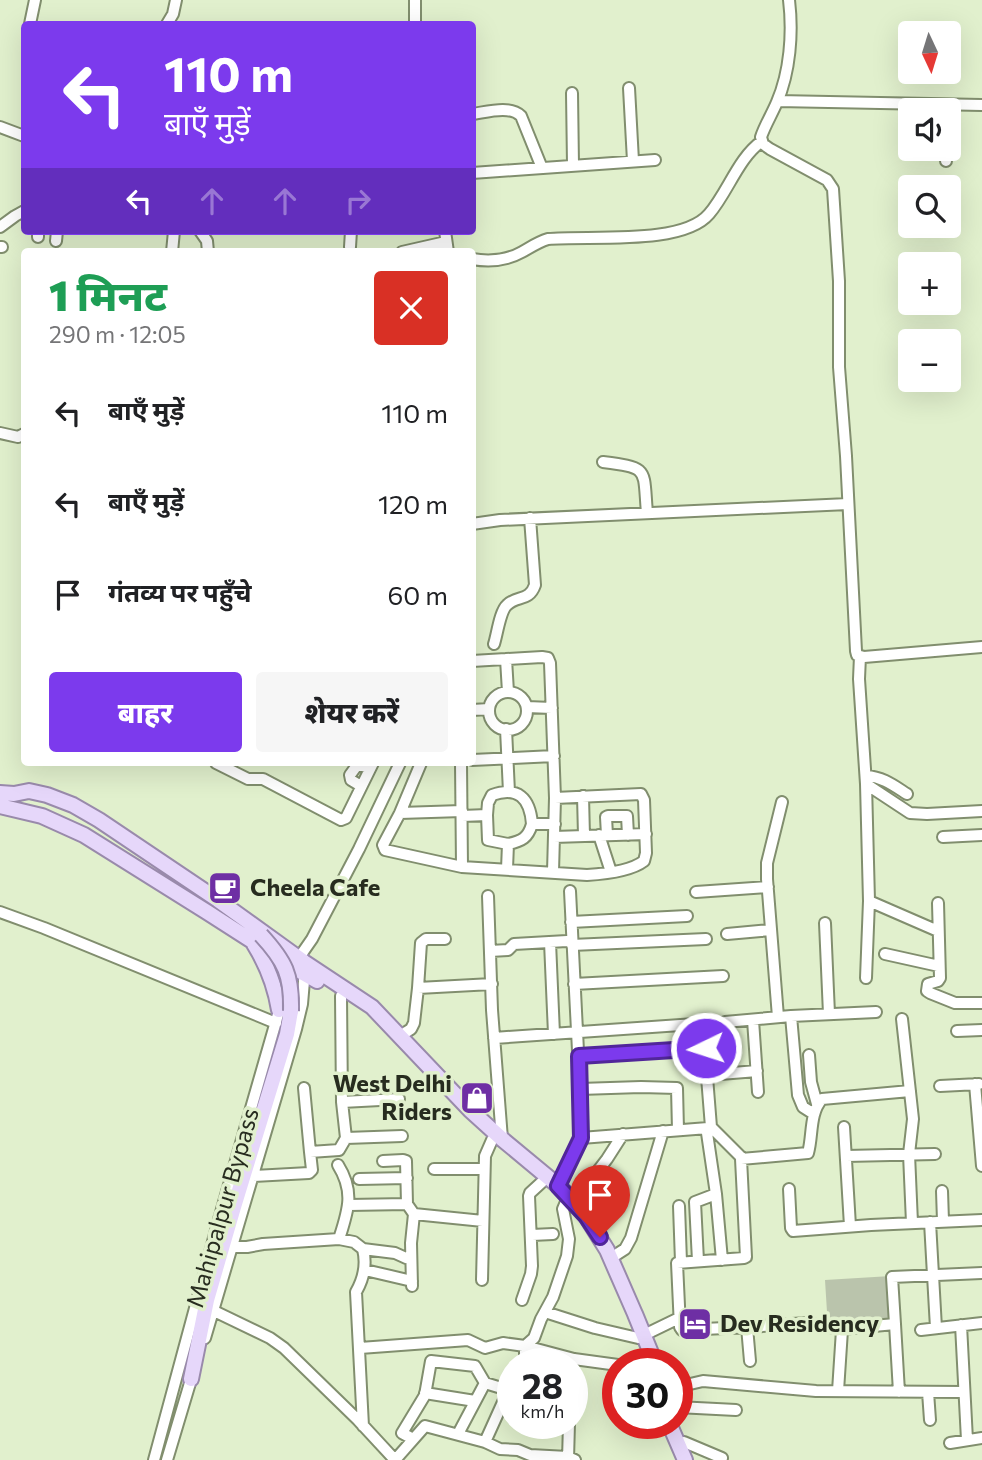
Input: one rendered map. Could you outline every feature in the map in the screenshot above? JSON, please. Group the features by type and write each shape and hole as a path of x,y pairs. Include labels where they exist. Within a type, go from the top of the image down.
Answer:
{"main road":[{"path":"7,794 29,791 47,794 82,810 218,900 300,966 374,1020 457,1107 558,1186 595,1238 647,1348"},
{"path":"7,794 48,805 77,817 234,916 277,952 286,970 292,990 282,1015 287,1034 207,1300 191,1379"},
{"path":"0,806 41,816 73,829 372,1007 497,1140 594,1226 611,1258 644,1348"},
{"path":"676,1439 685,1460"},
{"path":"683,1439 691,1460"}],"street":[{"path":"31,21 35,0"},
{"path":"169,21 176,0"},
{"path":"415,0 415,21"},
{"path":"789,0 788,62 778,101 762,134 762,141 770,149 827,180 833,189 839,281 839,367 855,641 856,651 860,656 859,679 866,780 869,901 866,978"},
{"path":"629,88 633,161"},
{"path":"572,93 573,164"},
{"path":"778,101 898,105"},
{"path":"961,106 982,105"},
{"path":"476,114 510,110 518,113 542,168"},
{"path":"0,127 21,135"},
{"path":"476,260 487,261 511,257 548,239 659,234 678,232 691,227 709,214 744,158 762,141"},
{"path":"476,173 655,160"},
{"path":"0,227 21,213"},
{"path":"350,247 351,235"},
{"path":"420,248 446,242"},
{"path":"0,433 21,436"},
{"path":"603,462 630,465 640,470 644,477 647,513"},
{"path":"476,523 500,520 848,504"},
{"path":"494,644 504,608 529,595 534,589 530,519"},
{"path":"860,656 982,648"},
{"path":"476,661 542,657 550,663 555,803 553,872"},
{"path":"506,659 508,692"},
{"path":"502,692 508,692 518,694 522,698 527,714 521,725 506,729 492,721 489,709 493,699 502,692"},
{"path":"527,707 552,708"},
{"path":"476,710 489,709"},
{"path":"506,729 509,792"},
{"path":"476,760 554,756"},
{"path":"222,766 247,779 263,779 341,820 346,818 371,766"},
{"path":"300,966 398,766"},
{"path":"419,766 383,849 462,867 587,875 611,872 642,863 646,853 646,834 644,800 641,794 583,796 530,809"},
{"path":"461,766 462,867"},
{"path":"866,780 883,779 907,794"},
{"path":"866,780 910,813 982,811"},
{"path":"361,787 381,801"},
{"path":"509,792 520,795 530,809 532,824 527,836 522,840 508,844 488,841 488,803 492,795 509,792"},
{"path":"583,796 584,836"},
{"path":"779,1017 767,863 782,802"},
{"path":"400,813 487,815"},
{"path":"611,872 603,835 607,816 627,816 628,835"},
{"path":"532,824 555,824"},
{"path":"554,837 646,834"},
{"path":"943,836 982,835"},
{"path":"507,869 508,844"},
{"path":"696,892 768,887"},
{"path":"558,1186 581,1138 579,1056 570,943 570,891"},
{"path":"482,1280 485,1156 497,1140 488,896"},
{"path":"869,901 939,931"},
{"path":"938,902 940,980 928,984 928,992 955,1003 982,1003"},
{"path":"0,912 282,1015"},
{"path":"571,922 687,916"},
{"path":"825,923 829,1014"},
{"path":"727,934 771,930"},
{"path":"400,1036 411,1029 414,1023 421,943 426,939 445,939"},
{"path":"490,951 508,950 514,944 706,939"},
{"path":"550,942 554,1034"},
{"path":"885,954 939,966"},
{"name":"Mahipalpur Bypass","path":"154,1460 218,1223 282,1015 300,966"},
{"name":"Mahipalpur Bypass","path":"167,1460 214,1311 296,1029 302,1004 300,966"},
{"path":"574,984 723,976"},
{"path":"418,988 492,984"},
{"path":"310,1152 339,1150 346,1138 342,1102 341,996"},
{"path":"728,1073 723,1023 791,1016 876,1012"},
{"path":"791,1016 799,1095 803,1107 816,1109"},
{"path":"902,1019 913,1119 909,1154 912,1223"},
{"path":"753,1020 758,1092"},
{"path":"494,1038 695,1024"},
{"path":"957,1031 982,1030"},
{"path":"579,1056 706,1048"},
{"path":"581,1138 708,1129 743,1158 808,1153 816,1109 809,1055"},
{"path":"722,1260 709,1130 707,1075 757,1071"},
{"path":"940,1086 978,1084 982,1166"},
{"path":"253,1176 309,1173 312,1170 304,1088"},
{"path":"580,1089 677,1088 678,1130"},
{"path":"816,1109 825,1098 910,1091"},
{"path":"342,1102 399,1099"},
{"path":"845,1127 850,1227"},
{"path":"611,1258 625,1250 631,1238 663,1131"},
{"path":"525,1346 534,1338 555,1292 570,1245 564,1204 570,1202 599,1171 623,1134"},
{"path":"346,1138 402,1136"},
{"path":"846,1156 934,1154"},
{"path":"743,1158 746,1256 677,1263 680,1327 747,1327 807,1323 842,1329 895,1324"},
{"path":"365,1270 412,1283 406,1160 383,1161"},
{"path":"338,1165 345,1181 349,1205 339,1239"},
{"path":"434,1169 484,1169"},
{"path":"359,1179 407,1178"},
{"path":"522,1300 532,1270 529,1196 542,1182"},
{"path":"789,1189 792,1231 982,1220"},
{"path":"942,1191 943,1222"},
{"path":"698,1261 695,1202 716,1194"},
{"path":"349,1205 410,1209 483,1221"},
{"path":"679,1206 681,1262"},
{"path":"930,1222 936,1328"},
{"path":"532,1235 553,1234"},
{"path":"232,1247 339,1239 354,1242 363,1249 395,1253 411,1259"},
{"path":"363,1249 365,1270 356,1292 363,1426"},
{"path":"899,1392 892,1277 982,1273"},
{"path":"214,1311 270,1338 284,1348 395,1460 425,1426 485,1442 500,1449 570,1459 569,1439"},
{"path":"545,1312 595,1328 641,1336 678,1318"},
{"path":"921,1330 982,1323"},
{"path":"961,1325 967,1440"},
{"path":"747,1327 750,1361"},
{"path":"838,1391 842,1329"},
{"path":"360,1348 468,1340 485,1348 503,1343 602,1364"},
{"path":"413,1439 402,1433 425,1393 431,1361 475,1366 485,1383"},
{"path":"693,1383 702,1381 838,1391 964,1392"},
{"path":"485,1383 497,1384"},
{"path":"458,1434 485,1383"},
{"path":"928,1392 930,1420"},
{"path":"425,1393 475,1401"},
{"path":"693,1408 736,1410"},
{"path":"485,1442 497,1415"},
{"path":"950,1443 982,1438"},
{"path":"684,1442 722,1458"}],"green space":[{"path":"891,1276 895,1324 828,1328 825,1280"}],"place":[{"name":"Cheela Cafe","path":"225,888"},
{"name":"West Delhi Riders","path":"477,1098"},
{"name":"Dev Residency","path":"695,1324"}],"route":[{"path":"600,1237 575,1202 558,1186 581,1138 579,1056 706,1048"}]}
